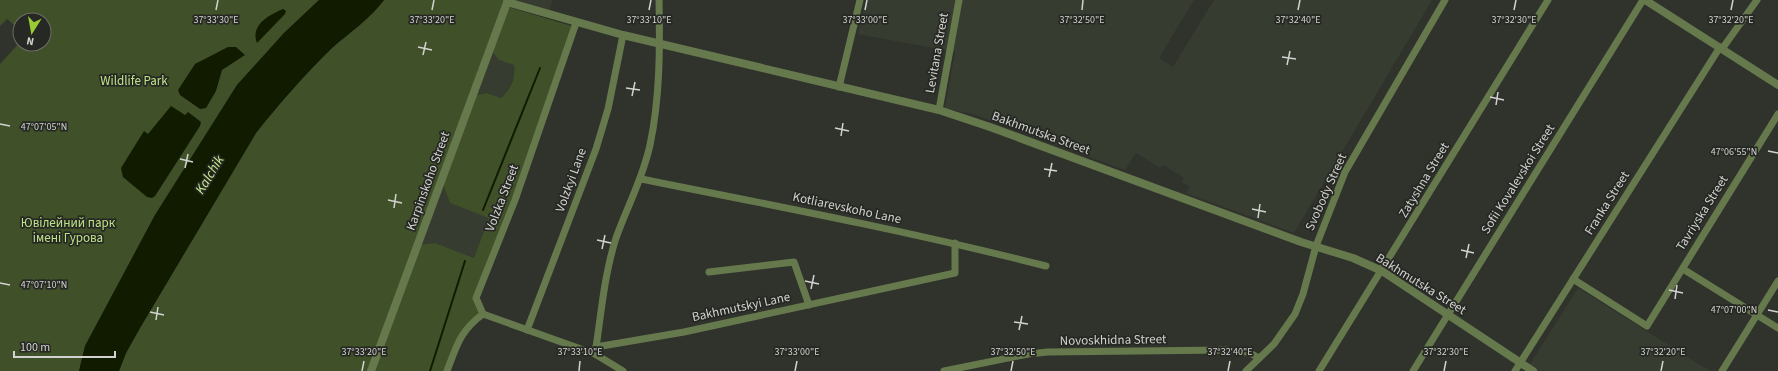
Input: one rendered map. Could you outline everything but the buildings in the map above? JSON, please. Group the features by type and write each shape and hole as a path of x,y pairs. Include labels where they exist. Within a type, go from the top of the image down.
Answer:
{"street":[{"path":"596,351 611,255 641,179 652,132 660,43 658,0"},
{"path":"839,87 860,0"},
{"name":"Levitana Street","path":"939,110 959,0"},
{"name":"Svobody Street","path":"1246,371 1283,332 1295,314 1303,294 1316,246 1345,172 1445,0"},
{"name":"Zatyshna Street","path":"1319,371 1548,0"},
{"path":"1644,0 1778,85"},
{"name":"Sofii Kovalevskoi Street","path":"1413,371 1644,0"},
{"name":"Franka Street","path":"1515,371 1721,48 1757,0"},
{"name":"Bakhmutska Street","path":"508,1 576,23 623,35 939,110 1353,258 1382,271 1533,371"},
{"name":"Karpinskoho Street","path":"371,371 508,1"},
{"name":"Volzka Street","path":"483,314 476,298 515,200 576,23"},
{"name":"Volzkyi Lane","path":"527,330 596,149 608,109 623,35"},
{"name":"Tavriyska Street","path":"1573,279 1647,326 1778,114"},
{"name":"Kotliarevskoho Lane","path":"641,179 822,214 955,243 1046,266"},
{"name":"Bakhmutskyi Lane","path":"596,351 955,273 955,243"},
{"path":"709,272 794,262 809,305"},
{"path":"1683,269 1778,328"},
{"path":"1722,371 1778,281"},
{"path":"447,371 462,334 469,324 483,314 527,330 596,351 623,371"},
{"name":"Novoskhidna Street","path":"944,371 1028,354 1048,352 1226,350 1248,352 1259,358"}],"shaded area":[{"path":"511,0 553,0 548,13"},
{"path":"866,0 1194,0 1159,58 1173,67 1214,0 1432,0 1294,233 1186,193 1190,187 1182,182 1184,178 1163,165 1160,168 1136,153 1125,170 973,114 945,108 955,52 858,34"},
{"path":"492,51 499,60 514,65 515,73 508,93 501,98 487,93 476,95"},
{"path":"443,184 450,203 490,218 474,258 435,243 420,245"},
{"path":"1578,288 1710,371 1537,371 1529,366"}],"green space":[{"path":"0,0 319,0 284,33 237,85 155,215 85,346 79,371 0,371 0,64 12,51 52,52 52,12 12,12 12,23 7,19 0,26"},
{"path":"384,0 505,0 368,371 119,371 126,353 140,328 256,133 312,68 332,48 366,19"},
{"path":"508,7 575,27 476,298 483,314 469,324 447,371 373,371 420,245 435,243 474,258 489,218 450,203 443,184 476,95 487,93 501,98 508,91 512,83 514,65 499,60 492,51"}],"water":[{"name":"Kalchik","path":"319,0 384,0 366,19 332,48 312,68 256,133 140,328 126,353 119,371 79,371 85,346 155,215 237,85 284,33"},
{"path":"283,9 286,11 285,14 257,43 256,31 258,26 272,14"},
{"path":"228,47 236,47 245,55 222,70 216,91 206,108 200,109 180,95 178,90 195,64"},
{"path":"171,106 185,115 188,112 201,122 200,126 155,196 152,198 147,197 123,177 121,168 144,131 148,134"}],"waterway":[{"path":"483,210 540,68"},
{"path":"430,371 465,261"}],"park label":[{"name":"Wildlife Park","path":"134,81"},
{"name":"Ювілейний парк імені Гурова","path":"68,230"}]}
